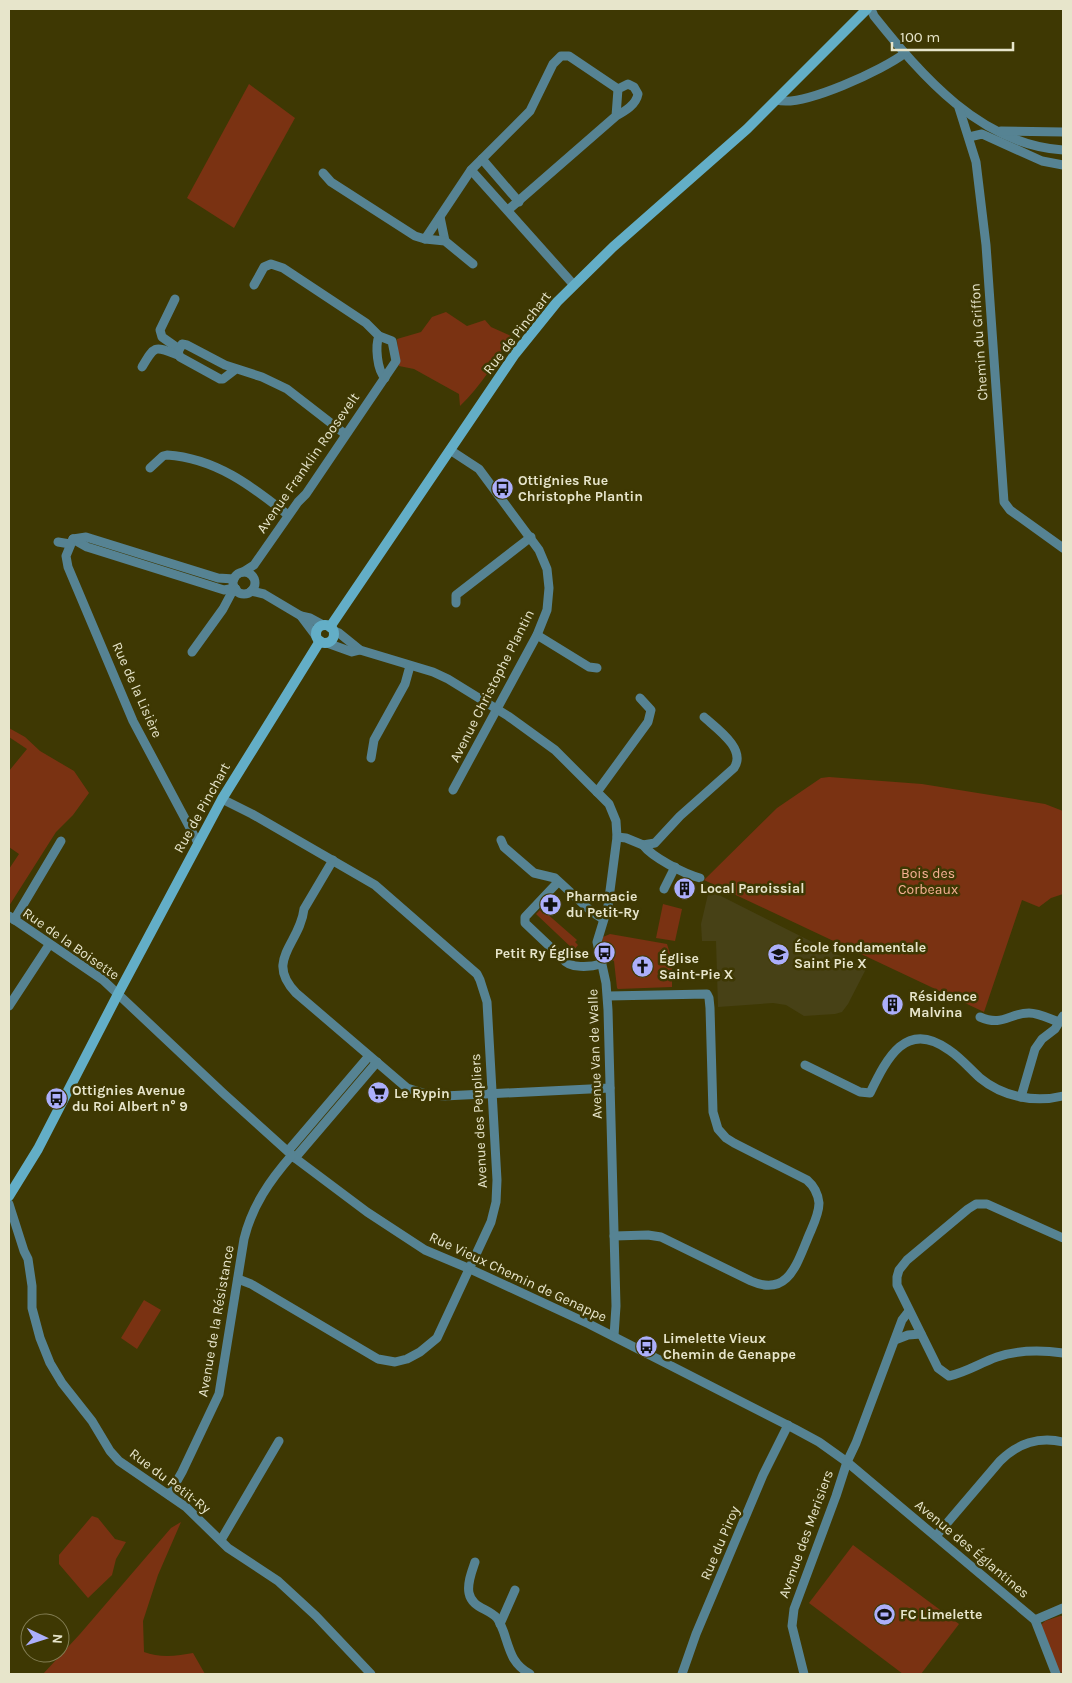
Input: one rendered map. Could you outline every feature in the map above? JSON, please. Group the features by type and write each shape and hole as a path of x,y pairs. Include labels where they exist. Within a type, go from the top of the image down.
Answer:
{"main road":[{"name":"Rue de Pinchart","path":"329,628 515,354 551,309 573,284 635,227 747,130 867,9"},
{"path":"329,628 333,638 321,640 317,630 329,628"},
{"name":"Rue de Pinchart","path":"9,1196 38,1149 222,799 321,640"}],"street":[{"path":"871,9 874,16 905,53 959,108 1016,140 1063,150"},
{"path":"777,100 782,102 802,100 817,95 888,64 905,53"},
{"path":"425,239 471,170 530,111 553,64 560,56 569,56 618,89"},
{"path":"508,210 637,100 636,88 624,85 618,89"},
{"path":"616,116 618,89"},
{"name":"Chemin du Griffon","path":"959,108 976,162 986,245 1004,502 1010,510 1063,548"},
{"path":"996,130 1063,132"},
{"path":"969,137 982,134 1042,161 1063,165"},
{"path":"482,159 519,202"},
{"path":"471,170 573,284"},
{"path":"323,173 331,182 398,226 415,236 445,241 473,264"},
{"path":"440,217 445,241"},
{"path":"254,285 264,267 271,264 284,268 366,323 379,336 377,342 380,372 386,378"},
{"path":"175,299 160,326 162,337 178,352 220,379 236,369"},
{"name":"Avenue Franklin Roosevelt","path":"236,587 238,574 254,565 288,515 323,470 345,434 395,364 394,344 392,341 379,336"},
{"path":"178,352 182,344 188,344 225,365 262,377 287,389 345,434"},
{"path":"142,367 155,348 178,352"},
{"name":"Avenue Christophe Plantin","path":"450,450 479,469 531,537 547,569 549,584 548,603 536,635 453,790"},
{"path":"150,468 164,456 197,460 220,468 247,483 288,515"},
{"path":"71,542 86,537 218,578 246,593 252,584"},
{"path":"456,603 456,595 531,537"},
{"path":"58,542 71,542 224,590 236,587"},
{"name":"Rue de la Lisière","path":"71,542 65,560 71,575 134,721 198,844"},
{"name":"Avenue Franklin Roosevelt","path":"252,584 254,565"},
{"path":"243,572 252,584 260,588 264,594 301,616 321,640"},
{"path":"192,652 236,587"},
{"path":"224,590 227,602"},
{"name":"Avenue Van de Walle","path":"301,616 310,618 338,632 360,650 433,672 448,679 508,716 555,750 609,804 614,812 618,827 618,837 610,893 597,942 608,996 616,1306 614,1336"},
{"path":"536,635 589,667 597,668"},
{"name":"Avenue Van de Walle","path":"321,640 352,652 360,650"},
{"path":"371,758 374,740 405,684 410,666"},
{"path":"597,792 648,722 651,710 640,698"},
{"path":"618,837 643,845 655,843 680,816 730,772 736,764 736,750 732,744 704,717"},
{"name":"Avenue des Peupliers","path":"222,799 252,814 375,885 477,974 487,1002 496,1180 496,1202 488,1229 437,1338 420,1352 407,1359 394,1362 378,1359 251,1284 238,1279"},
{"path":"501,840 504,847 534,874 554,877 592,912 603,919"},
{"path":"11,918 61,841"},
{"path":"643,845 653,855 688,875 700,878"},
{"path":"333,860 304,909 304,917 284,959 283,974 287,984 296,993 407,1088 426,1094 444,1096 610,1088"},
{"path":"664,889 675,867"},
{"path":"558,882 525,916 525,923 565,963 571,966 601,964"},
{"name":"Rue de la Boisette","path":"11,918 103,980 118,994"},
{"path":"9,1006 49,945"},
{"name":"Rue Vieux Chemin de Genappe","path":"118,994 230,1100 292,1155 367,1212 425,1250 614,1336 788,1425 819,1442 847,1462"},
{"path":"608,996 707,994 710,1008 713,1112 718,1128 726,1138 807,1180 817,1194 818,1212 797,1264 783,1281 776,1284 764,1285 751,1281 662,1237 648,1235 614,1236"},
{"path":"980,1017 993,1021 1018,1014 1030,1013 1061,1019 1055,1029 1042,1039 1035,1049 1021,1097"},
{"path":"805,1065 860,1092 870,1093 884,1063 898,1047 910,1040 920,1038 941,1044 989,1084 1008,1094 1045,1099 1063,1096"},
{"name":"Avenue de la Résistance","path":"169,1495 218,1400 244,1239 255,1207 267,1186 328,1105 369,1056"},
{"name":"Avenue de la Résistance","path":"292,1155 335,1112 377,1062"},
{"path":"328,1105 335,1112"},
{"path":"1063,1238 982,1203 974,1205 914,1254 899,1270 897,1277 897,1285 938,1368 949,1376 962,1373 997,1357 1021,1352 1043,1351 1063,1353"},
{"name":"Rue du Petit-Ry","path":"9,1204 28,1259 32,1286 32,1308 40,1338 50,1363 62,1383 92,1421 110,1451 119,1460 186,1507 228,1548 278,1581 300,1600 371,1674"},
{"name":"Avenue des Merisiers","path":"804,1674 792,1626 794,1609 847,1462 856,1443 902,1320 909,1311"},
{"path":"895,1340 908,1335 921,1334"},
{"name":"Rue du Piroy","path":"682,1674 696,1634 762,1475 788,1425"},
{"path":"936,1536 1010,1452 1032,1442 1050,1440 1063,1442"},
{"path":"221,1540 278,1441"},
{"name":"Avenue des Églantines","path":"847,1462 1035,1620 1056,1674"},
{"path":"476,1562 469,1584 468,1592 471,1599 477,1606 494,1615 500,1624 516,1664 530,1674"},
{"path":"500,1624 516,1590"},
{"path":"1035,1620 1063,1608"}],"shaded area":[{"name":"École fondamentale Saint Pie X","path":"709,890 866,969 842,1012 804,1016 786,1005 773,1003 718,1007 716,941 702,941 701,924"}],"green space":[{"path":"249,84 295,118 234,228 187,198"},
{"path":"446,312 467,326 485,320 491,327 511,336 481,382 460,406 459,394 414,369 399,366 397,339 421,332 432,317"},
{"path":"9,728 25,737 40,751 74,771 89,793 73,815 56,832 9,906 9,869 19,854 9,847 9,771 27,749 9,737"},
{"name":"Bois des Corbeaux","path":"821,778 922,784 1045,804 1063,811 1063,894 1051,898 1039,907 1022,900 984,1012 704,880 777,808"},
{"path":"663,904 682,909 675,941 656,938"},
{"path":"540,910 543,914 545,912 577,940 575,942 578,945 574,950 536,914"},
{"path":"610,934 667,944 672,960 672,987 618,989 614,961 605,954 603,948 603,937"},
{"path":"144,1300 161,1310 137,1349 121,1338"},
{"path":"92,1516 98,1518 115,1539 126,1542 116,1559 112,1575 88,1598 59,1564 59,1555"},
{"path":"181,1522 158,1575 143,1621 144,1652 168,1656 193,1653 205,1674 43,1674 53,1663 70,1663 70,1645 171,1528"},
{"name":"FC Limelette","path":"853,1545 959,1624 921,1674 903,1674 809,1603"},
{"path":"1063,1616 1062,1673 1059,1671 1041,1625 1045,1621"}],"place":[{"name":"Ottignies Rue Christophe Plantin","path":"502,488"},
{"name":"Local Paroissial","path":"684,888"},
{"name":"Pharmacie du Petit-Ry","path":"550,904"},
{"name":"Petit Ry Église","path":"605,953"},
{"name":"École fondamentale Saint Pie X","path":"778,955"},
{"name":"Église Saint-Pie X","path":"643,966"},
{"name":"Résidence Malvina","path":"893,1004"},
{"name":"Le Rypin","path":"378,1093"},
{"name":"Ottignies Avenue du Roi Albert n° 9","path":"56,1098"},
{"name":"Limelette Vieux Chemin de Genappe","path":"647,1346"},
{"name":"FC Limelette","path":"884,1614"}]}
